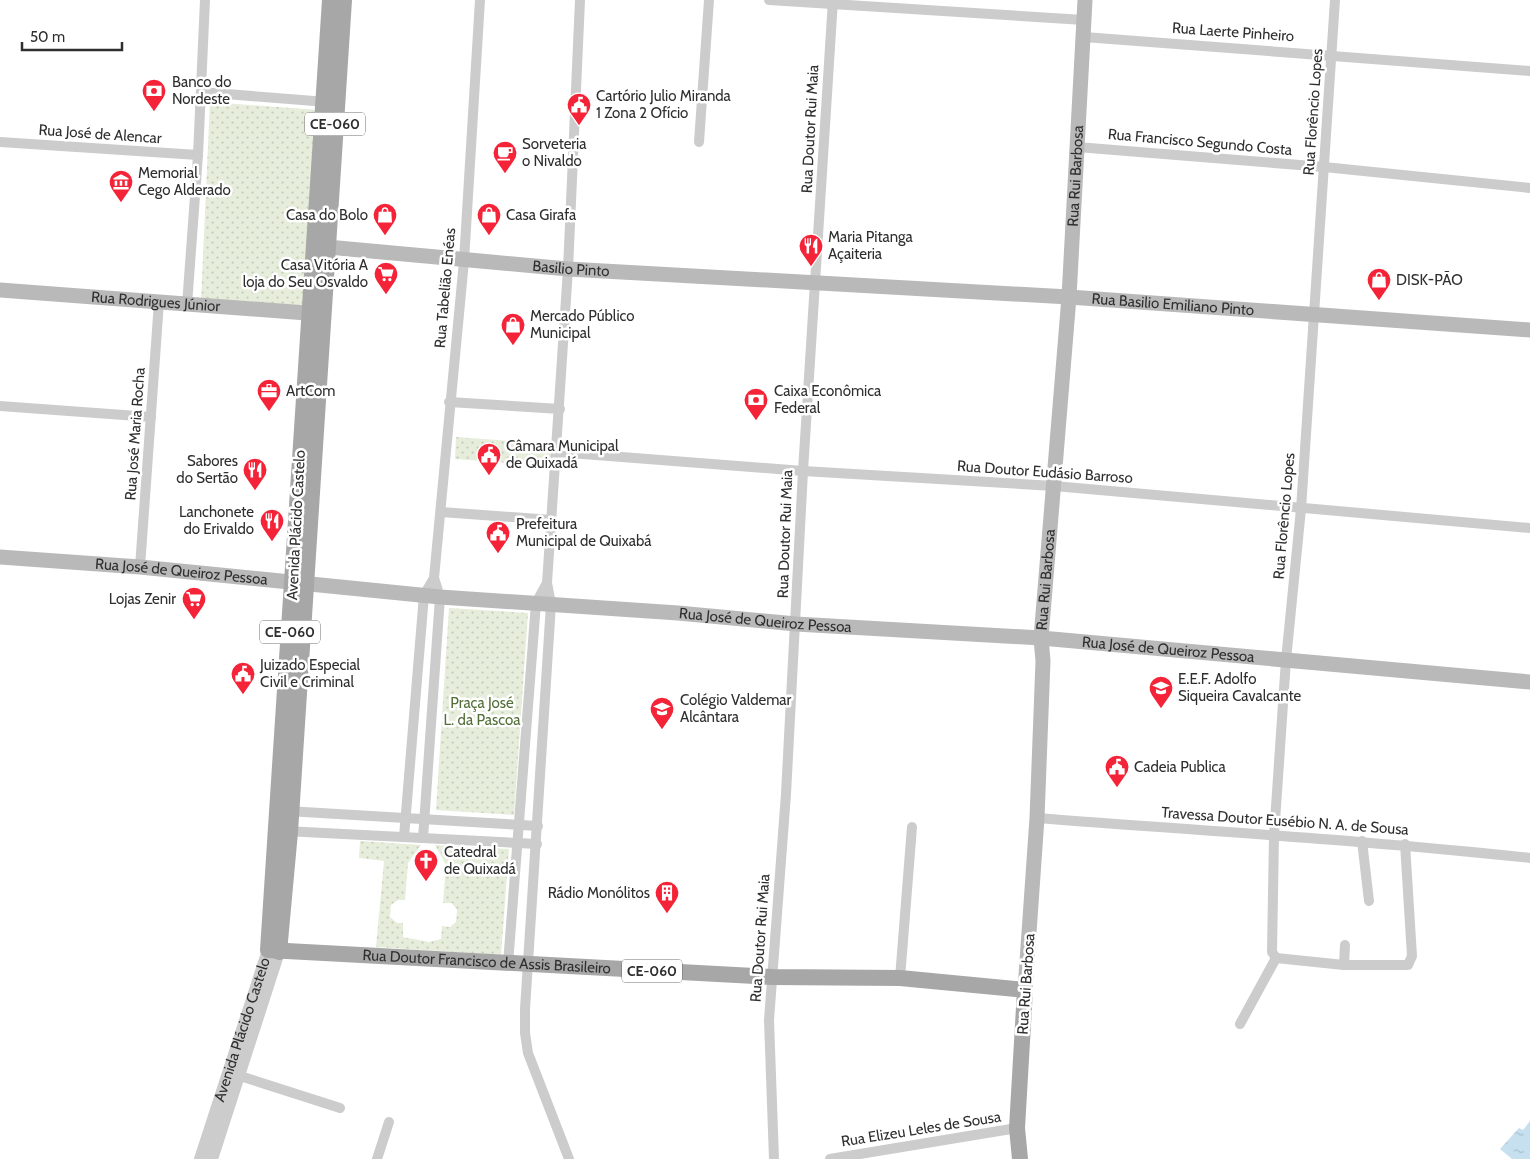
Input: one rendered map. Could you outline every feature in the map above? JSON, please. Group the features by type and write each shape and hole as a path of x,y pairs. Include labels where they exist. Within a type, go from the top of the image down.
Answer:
{"main road":[{"name":"Avenida Plácido Castelo","path":"274,951 330,102 330,0"},
{"name":"Avenida Plácido Castelo","path":"330,102 344,0"},
{"name":"Rua Rui Barbosa","path":"1023,1156 1017,1128 1038,818 1043,670 1041,638 1069,297 1085,0"},
{"name":"Basilio Pinto","path":"321,246 568,269 816,284"},
{"name":"Rua Basilio Emiliano Pinto","path":"816,284 1069,297 1530,330"},
{"name":"Rua Rodrigues Júnior","path":"0,290 317,313"},
{"name":"Rua José de Queiroz Pessoa","path":"0,557 140,567 440,597 544,603 796,624 1041,638 1530,682"},
{"name":"Rua Doutor Francisco de Assis Brasileiro","path":"274,951 529,966 772,976 900,978 1025,990"}],"street":[{"path":"187,305 198,155 205,0"},
{"name":"Rua Tabelião Enéas","path":"434,578 449,402 464,260 480,0"},
{"path":"508,964 518,825 552,520 568,269 580,0"},
{"path":"699,142 709,0"},
{"path":"769,0 1084,20"},
{"name":"Rua Florêncio Lopes","path":"1276,958 1272,952 1274,836 1286,660 1301,509 1335,0"},
{"name":"Rua Doutor Rui Maia","path":"774,1159 769,1054 772,976 796,624 803,471 832,3"},
{"name":"Rua Laerte Pinheiro","path":"1084,37 1530,70"},
{"path":"201,92 330,102"},
{"name":"Rua José de Alencar","path":"0,142 198,155"},
{"name":"Rua Francisco Segundo Costa","path":"1077,147 1324,167 1530,188"},
{"name":"Rua José Maria Rocha","path":"140,567 159,302"},
{"path":"449,402 560,409"},
{"path":"0,406 151,416"},
{"name":"Rua Doutor Eudásio Barroso","path":"557,452 803,471 1054,486 1530,528"},
{"path":"441,512 552,520"},
{"path":"404,837 424,595 434,578"},
{"path":"423,838 440,597 434,578"},
{"path":"544,603 538,826 525,1009 525,1033 528,1053 570,1159"},
{"path":"284,810 538,826"},
{"name":"Travessa Doutor Eusébio N. A. de Sousa","path":"1038,818 1274,836 1362,840 1530,858"},
{"path":"900,978 912,827"},
{"path":"283,831 537,844"},
{"path":"1362,840 1369,900"},
{"path":"1240,1024 1276,958 1344,965 1404,967 1411,962 1405,844"},
{"path":"1344,965 1345,945"},
{"name":"Avenida Plácido Castelo","path":"200,1159 246,1041 274,951"},
{"name":"Avenida Plácido Castelo","path":"212,1159 240,1076 246,1041"},
{"path":"240,1076 340,1108"},
{"path":"377,1159 389,1122"},
{"name":"Rua Elizeu Leles de Sousa","path":"830,1159 1017,1128"}],"green space":[{"path":"210,102 318,110 304,308 201,301"},
{"path":"456,437 553,444 551,466 455,459"},
{"name":"Praça José L. da Pascoa","path":"449,608 528,613 514,815 436,810"},
{"path":"360,841 421,845 408,863 405,900 398,900 391,905 390,917 397,923 403,923 403,937 429,942 441,939 442,926 450,927 456,922 457,910 452,903 443,903 446,865 435,845 509,849 501,955 376,947 384,861 359,858"}],"water":[{"path":"1530,1121 1530,1159 1512,1159 1500,1149 1519,1128 1523,1130"}],"place":[{"name":"Banco do Nordeste","path":"154,112"},
{"name":"Cartório Julio Miranda 1 Zona 2 Ofício","path":"579,126"},
{"name":"Sorveteria o Nivaldo","path":"505,174"},
{"name":"Memorial Cego Alderado","path":"121,203"},
{"name":"Casa do Bolo","path":"385,236"},
{"name":"Casa Girafa","path":"489,236"},
{"name":"Maria Pitanga Açaiteria","path":"811,267"},
{"name":"Casa Vitória A loja do Seu Osvaldo","path":"386,295"},
{"name":"DISK-PÃO","path":"1379,301"},
{"name":"Mercado Público Municipal","path":"513,346"},
{"name":"ArtCom","path":"269,412"},
{"name":"Caixa Econômica Federal","path":"756,421"},
{"name":"Câmara Municipal de Quixadá","path":"489,476"},
{"name":"Sabores do Sertão","path":"255,491"},
{"name":"Lanchonete do Erivaldo","path":"272,542"},
{"name":"Prefeitura Municipal de Quixabá","path":"498,554"},
{"name":"Lojas Zenir","path":"194,620"},
{"name":"Juizado Especial Civil e Criminal","path":"243,695"},
{"name":"E.E.F. Adolfo Siqueira Cavalcante","path":"1161,709"},
{"name":"Colégio Valdemar Alcântara","path":"662,730"},
{"name":"Cadeia Publica","path":"1117,788"},
{"name":"Catedral de Quixadá","path":"426,882"},
{"name":"Rádio Monólitos","path":"667,914"}]}
